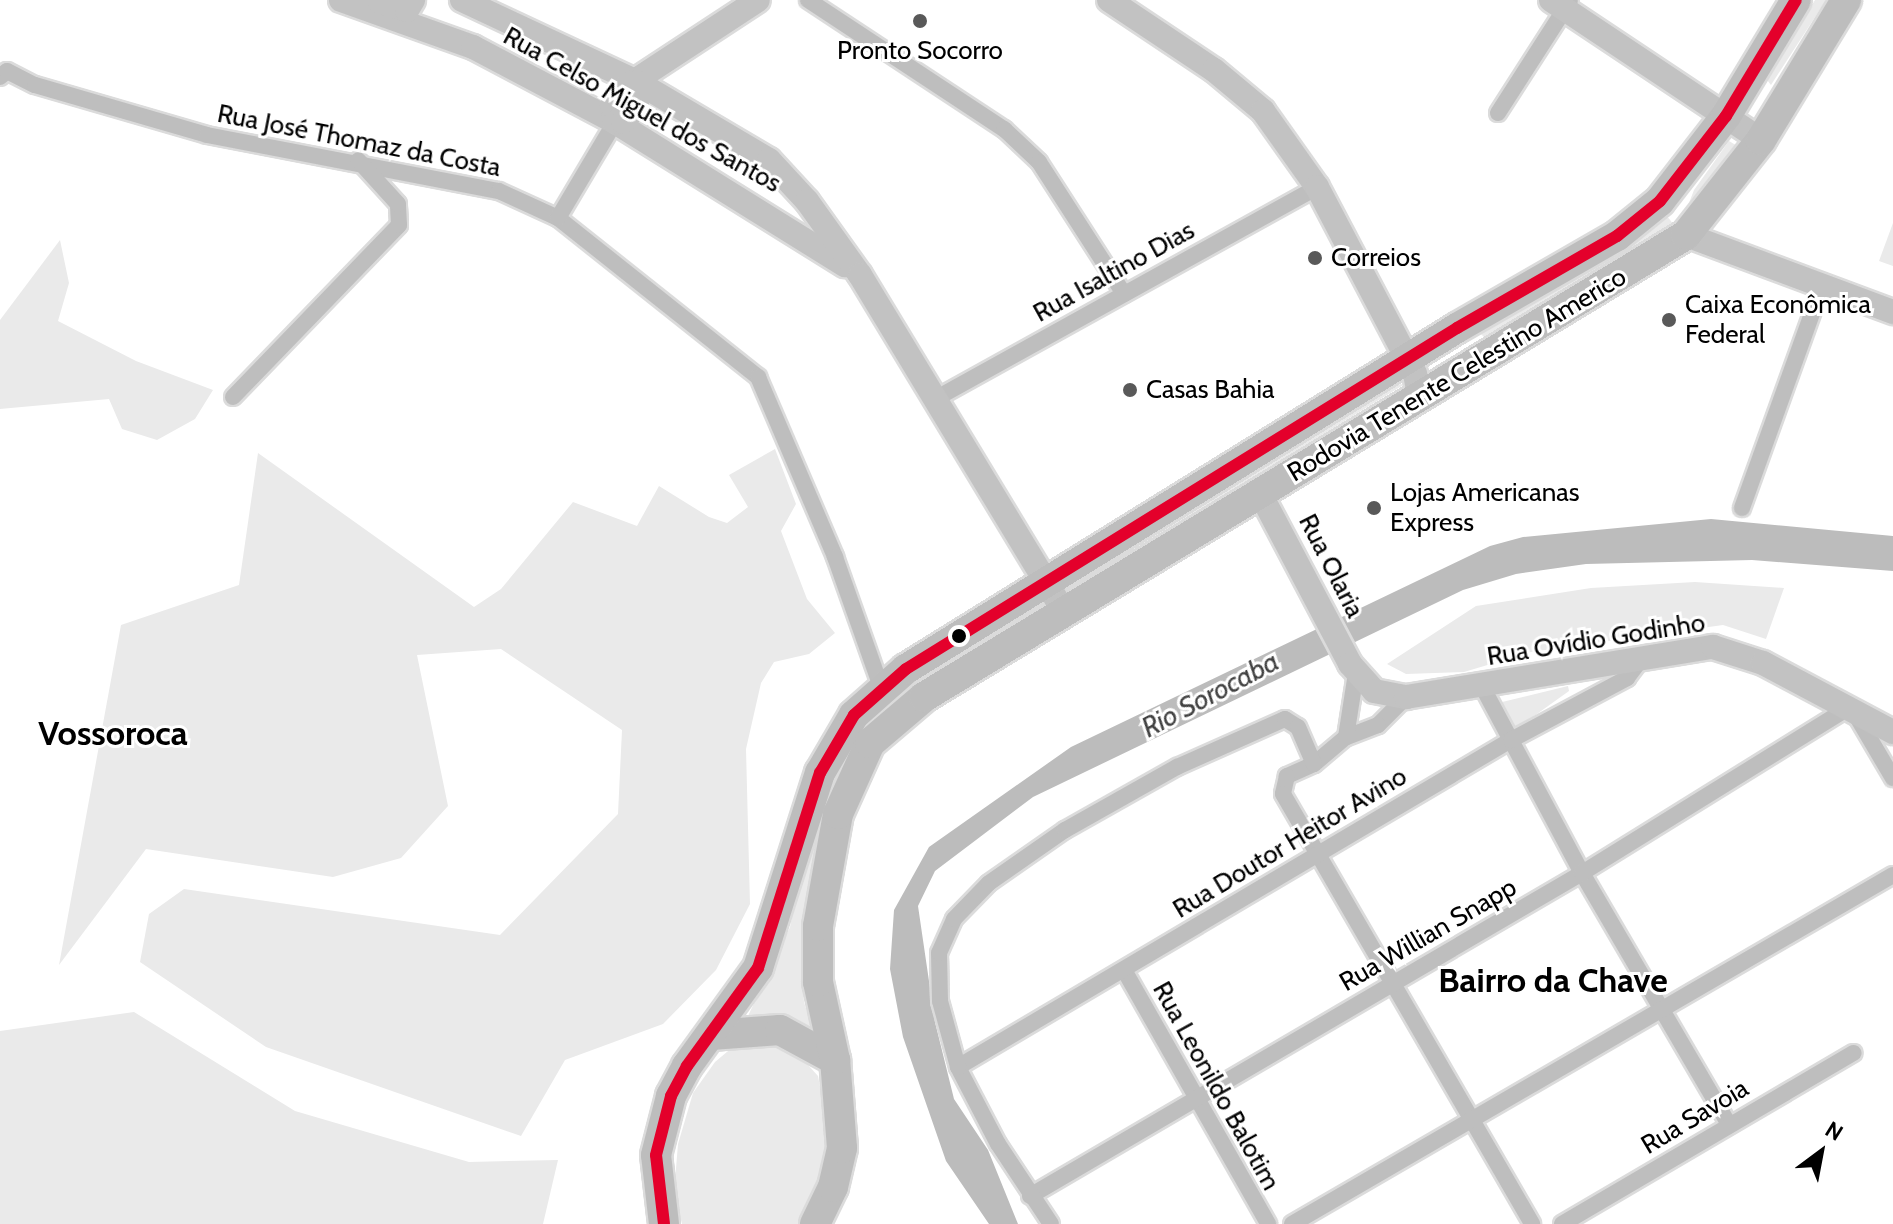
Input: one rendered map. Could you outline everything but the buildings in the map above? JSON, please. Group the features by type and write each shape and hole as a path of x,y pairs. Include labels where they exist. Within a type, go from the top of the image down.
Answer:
{"highway":[{"name":"Rodovia Tenente Celestino Americo","path":"1046,582 1617,236 1660,201 1726,116 1796,0"},
{"path":"1686,235 1761,140 1846,0"},
{"path":"1679,177 1686,235"},
{"name":"Rodovia Tenente Celestino Americo","path":"1064,612 1261,495 1419,394 1686,235"},
{"path":"664,1224 656,1155 662,1125 687,1066 758,968 820,773 854,715 881,687 1046,582"},
{"path":"815,1224 833,1187 842,1148 835,1060 818,982 817,933 838,814 856,767 870,743 924,697 1064,612"},
{"path":"711,1035 780,1030 835,1060"}],"main road":[{"name":"Rua Celso Miguel dos Santos","path":"341,0 392,5 615,122 785,223 860,275"},
{"name":"Rua Celso Miguel dos Santos","path":"462,0 637,82 769,160 807,201 860,275 1064,612"},
{"path":"615,122 617,96 758,0"},
{"path":"1109,0 1214,70 1263,111 1317,187 1408,361 1419,394"},
{"path":"1562,3 1761,140"},
{"path":"1686,235 1893,312"},
{"name":"Rua Olaria","path":"1261,495 1353,669"},
{"name":"Rua Ovídio Godinho","path":"1353,669 1374,691 1406,697 1713,647 1732,650 1893,732"}],"street":[{"path":"808,0 1004,129 1039,162 1124,294"},
{"path":"1498,113 1562,3"},
{"name":"Rua José Thomaz da Costa","path":"2,71 35,85 207,135 358,160 499,191 558,218 758,377 835,557 881,687"},
{"path":"558,218 615,122"},
{"path":"233,397 399,225 398,204 358,160"},
{"name":"Rua Isaltino Dias","path":"935,399 1317,187"},
{"path":"1742,508 1822,286"},
{"name":"Rua Doutor Heitor Avino","path":"958,1067 1511,740 1627,678 1642,658"},
{"path":"1346,737 1353,669"},
{"path":"1482,686 1582,873 1729,1125"},
{"path":"1406,697 1378,725 1346,737 1314,764 1282,783 1316,856 1532,1224"},
{"path":"1852,713 1893,778"},
{"name":"Rua Willian Snapp","path":"1030,1196 1852,713"},
{"path":"1051,1224 1030,1196 958,1067 940,1001 939,953 954,919 989,883 1065,830 1177,767 1285,719 1298,727 1314,764"},
{"path":"1292,1224 1893,875"},
{"name":"Rua Leonildo Balotim","path":"1124,970 1268,1224"},
{"name":"Rua Savoia","path":"1562,1224 1853,1053"}],"shaded area":[{"path":"1815,0 1826,0 1771,85 1767,80"},
{"path":"1729,141 1739,147 1689,203 1694,190"},
{"path":"1663,211 1678,230 1486,339 1480,333 1593,265"},
{"path":"1893,223 1893,266 1879,261"},
{"path":"60,240 69,283 58,321 136,361 213,390 195,419 157,440 122,429 109,399 0,409 0,320"},
{"path":"1405,384 1074,588 1070,584 1387,385"},
{"path":"775,449 796,504 781,531 807,599 835,633 809,654 774,662 761,683 746,749 750,904 716,970 663,1024 565,1060 521,1136 266,1047 140,962 149,914 184,889 500,935 618,814 622,730 501,649 417,655 448,806 401,858 333,877 146,849 59,965 121,625 239,585 258,453 474,607 501,589 573,502 637,526 659,486 709,517 727,523 748,507 729,475"},
{"path":"1695,582 1784,588 1766,639 1723,625 1531,652 1464,672 1406,674 1387,664 1476,606 1591,588"},
{"path":"1042,597 1051,610 901,701 808,906 801,964 804,1002 815,1038 785,1019 748,1016 790,927 812,812 864,713"},
{"path":"1568,686 1569,691 1513,731 1498,703"},
{"path":"134,1012 295,1111 469,1162 558,1160 543,1224 0,1224 0,1031"},
{"path":"774,1043 800,1056 818,1076 826,1119 824,1173 801,1224 682,1224 674,1193 678,1144 693,1093 715,1062 734,1046"}],"water":[{"name":"Rio Sorocaba","path":"1711,519 1893,536 1893,571 1752,560 1586,564 1516,574 1463,590 1033,797 935,871 918,906 935,1022 954,1099 988,1150 1018,1224 989,1224 946,1161 903,1037 890,969 894,910 929,847 1071,747 1490,546 1523,537"}],"transit line":[{"path":"664,1224 656,1155 671,1096 687,1066 758,968 820,773 854,715 906,669 1457,328 1617,236 1660,201 1726,116 1796,0"}],"place":[{"name":"Pronto Socorro","path":"920,21"},
{"name":"Correios","path":"1315,258"},
{"name":"Caixa Econômica Federal","path":"1669,320"},
{"name":"Casas Bahia","path":"1130,390"},
{"name":"Lojas Americanas Express","path":"1374,508"}],"district":[{"name":"Vossoroca","path":"113,734"},
{"name":"Bairro da Chave","path":"1553,981"}]}
